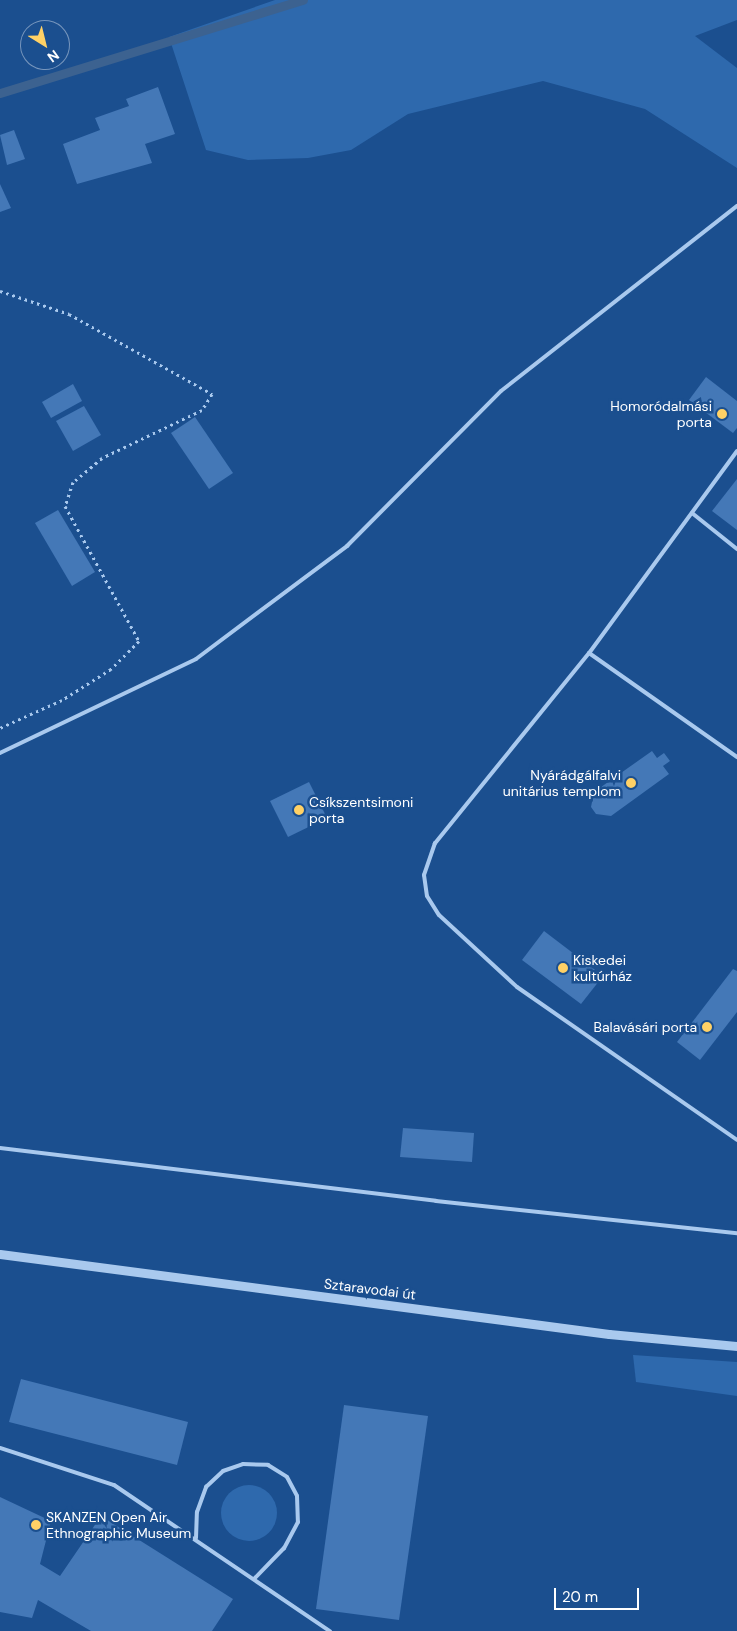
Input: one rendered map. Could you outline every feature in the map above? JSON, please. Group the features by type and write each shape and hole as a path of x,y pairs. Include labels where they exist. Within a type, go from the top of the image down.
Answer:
{"street":[{"name":"Sztaravodai út","path":"0,1254 610,1334 737,1346"}],"lane":[{"path":"0,753 196,658 347,546 501,391 737,206"},
{"path":"737,451 589,653 435,843 424,875 427,896 439,915 517,987 737,1140"},
{"path":"692,513 737,549"},
{"path":"589,653 737,756"},
{"path":"0,1148 436,1202 737,1232"},
{"path":"0,1448 114,1485 256,1578 330,1631"},
{"path":"196,1538 197,1512 206,1488 223,1471 243,1464 268,1465 287,1477 297,1496 298,1522 284,1548 256,1578"}],"path":[{"path":"0,291 69,314 212,394 202,410 102,458 73,482 65,506 139,641 111,669 62,700 0,728"}],"shaded area":[{"path":"275,0 737,0 737,20 695,36 737,68 737,168 645,109 543,81 408,114 351,150 308,158 248,160 206,150 169,37"},
{"path":"633,1355 737,1362 737,1396 636,1382"},
{"path":"243,1485 255,1485 265,1489 273,1497 277,1513 273,1529 265,1537 255,1541 243,1541 233,1537 225,1529 221,1519 221,1507 225,1497 233,1489"}],"building":[{"path":"158,87 175,134 145,144 152,163 77,184 63,144 100,130 95,118 129,106 126,99"},
{"path":"14,130 25,159 7,165 0,135"},
{"path":"0,184 11,208 0,212"},
{"name":"Homoródalmási porta","path":"706,377 737,401 737,428 733,433 689,400"},
{"path":"73,384 82,401 51,418 42,402"},
{"path":"84,406 101,435 73,451 56,421"},
{"path":"195,417 233,473 209,489 171,433"},
{"path":"737,479 737,530 712,511"},
{"path":"58,510 95,572 72,586 35,523"},
{"name":"Nyárádgálfalvi unitárius templom","path":"652,751 657,758 664,753 670,761 663,766 669,774 611,816 596,814 591,807 594,792"},
{"name":"Csíkszentsimoni porta","path":"309,782 327,818 288,837 270,801"},
{"name":"Kiskedei kultúrház","path":"544,931 603,976 581,1004 522,960"},
{"name":"Balavásári porta","path":"733,969 737,971 737,1012 700,1060 677,1042"},
{"path":"403,1128 474,1133 472,1162 400,1157"},
{"path":"21,1379 188,1422 177,1465 9,1422"},
{"path":"344,1405 428,1416 399,1620 316,1609"},
{"path":"0,1497 51,1521 40,1564 60,1576 101,1516 233,1599 212,1631 91,1631 38,1600 32,1618 0,1612"}],"waterway":[{"path":"0,93 303,0"}],"place":[{"name":"Homoródalmási porta","path":"722,414"},
{"name":"Nyárádgálfalvi unitárius templom","path":"631,783"},
{"name":"Csíkszentsimoni porta","path":"299,810"},
{"name":"Kiskedei kultúrház","path":"563,968"},
{"name":"Balavásári porta","path":"707,1027"},
{"name":"SKANZEN Open Air Ethnographic Museum","path":"36,1525"}]}
